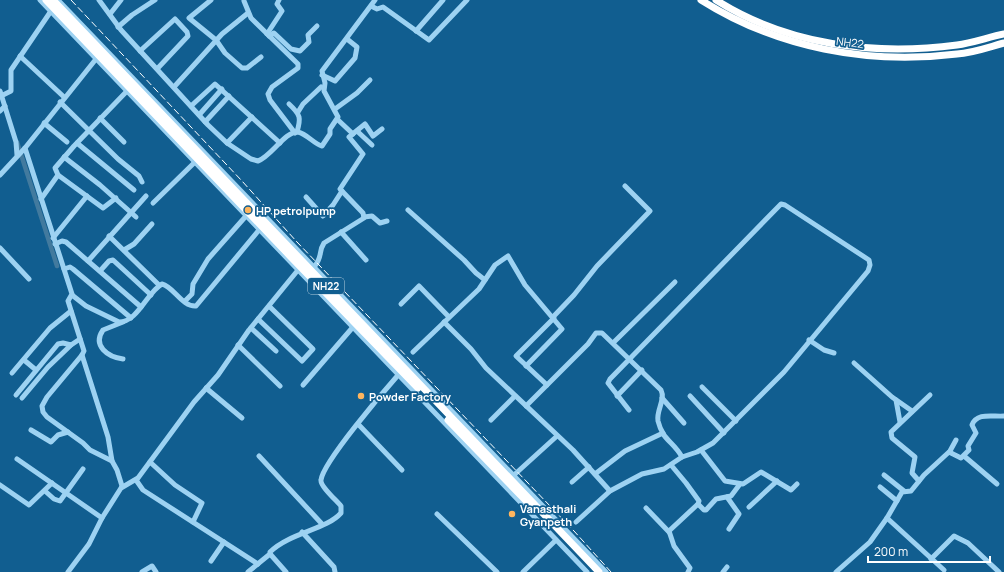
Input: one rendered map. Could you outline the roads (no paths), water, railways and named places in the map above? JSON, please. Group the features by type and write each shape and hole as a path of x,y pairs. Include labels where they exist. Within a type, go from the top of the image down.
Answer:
{"highway":[{"name":"NH22","path":"46,0 593,572"},
{"name":"NH22","path":"53,0 599,572"},
{"name":"NH22","path":"701,0 726,16 785,40 846,54 909,57 958,54 1004,43"},
{"name":"NH22","path":"716,0 751,20 787,33 846,47 909,49 958,45 1004,34"}],"street":[{"path":"40,0 587,572"},
{"path":"58,0 606,572"},
{"path":"99,0 118,27 174,86 205,122 228,143 251,159 258,161 263,160 280,143 296,132 300,124 298,112 289,104"},
{"path":"110,14 121,0"},
{"path":"118,27 132,15 155,0"},
{"path":"211,0 189,18 216,40 225,53 242,68 247,68 261,57"},
{"path":"244,0 248,13 298,64 298,68 272,87 268,94 270,100 296,132 322,146 330,134 330,129 337,119"},
{"path":"268,35 282,11 277,4 279,0"},
{"path":"416,31 443,0"},
{"path":"372,145 337,119 335,109 324,91 325,82 322,75 323,70 373,2 377,9 383,7 429,40 467,0"},
{"path":"17,156 18,149 1,93 11,91 11,70 51,11"},
{"path":"174,86 216,40 248,13"},
{"path":"140,51 174,19 187,32 188,36 157,69"},
{"path":"268,35 274,33 292,50 300,51 309,42 307,36 317,26"},
{"path":"322,75 335,81 355,58 356,47 347,39"},
{"path":"20,56 64,97"},
{"path":"0,175 24,148 96,59"},
{"path":"111,74 120,65"},
{"path":"335,109 357,93 370,80"},
{"path":"192,106 213,84 222,89 280,143"},
{"path":"298,112 303,104 321,87"},
{"path":"199,115 222,89"},
{"path":"116,198 103,208 58,175 55,168 100,118 127,91"},
{"path":"205,122 229,96"},
{"path":"60,102 118,159 139,176 142,182"},
{"path":"0,111 5,106"},
{"path":"228,143 252,117"},
{"path":"100,118 124,142"},
{"path":"44,123 67,142"},
{"path":"364,217 340,188 363,154 349,138 365,124 374,136 382,129"},
{"path":"77,143 134,190"},
{"path":"24,148 64,270 70,297 71,311 84,351 47,397 42,406 43,412 47,417 83,442 90,450 112,461"},
{"path":"64,157 116,198 136,218"},
{"path":"153,203 195,162"},
{"path":"41,199 58,175"},
{"path":"547,385 516,357 516,355 574,295 594,269 650,211 625,186"},
{"path":"306,197 323,216 333,205 342,191"},
{"path":"53,238 86,196"},
{"path":"88,261 146,196"},
{"path":"185,301 192,294 193,284 208,259 252,202"},
{"path":"576,522 610,491 642,474 671,465 682,457 701,450 713,443 781,375 868,271 870,262 866,256 782,204 608,382 629,410"},
{"path":"408,210 485,280"},
{"path":"314,267 321,259 323,245 364,217 372,216 380,223 388,221"},
{"path":"124,250 134,244 152,224"},
{"path":"109,236 159,285 167,286 193,307 198,304 259,230"},
{"path":"341,232 366,260"},
{"path":"56,244 64,240 140,307"},
{"path":"0,248 29,280"},
{"path":"413,352 474,295 495,265 502,259 509,256 525,285 553,317 562,331 526,366"},
{"path":"100,272 109,261 113,260 151,295"},
{"path":"64,270 70,267 73,269 130,318"},
{"path":"68,572 89,544 102,518 122,486 136,480 206,388 218,375 251,328 298,270"},
{"path":"614,342 675,282"},
{"path":"123,359 116,358 100,346 99,341 103,330 124,322 130,318 159,285"},
{"path":"401,304 419,286 449,317"},
{"path":"70,297 112,319 124,322"},
{"path":"258,319 302,361 312,349 269,306"},
{"path":"12,373 50,328 71,311"},
{"path":"444,322 515,396 589,467 610,491"},
{"path":"251,328 276,351"},
{"path":"303,385 353,328"},
{"path":"526,406 596,333 602,332 659,387 662,392 662,398 658,418 667,441 676,446 682,457"},
{"path":"22,398 48,367 71,345 80,340"},
{"path":"809,340 824,350 834,353"},
{"path":"16,395 58,344 63,342 71,345"},
{"path":"238,345 280,386"},
{"path":"382,357 392,348"},
{"path":"82,355 108,437 112,461 117,470 122,486"},
{"path":"24,360 36,370"},
{"path":"854,363 896,400 912,411"},
{"path":"617,396 642,370"},
{"path":"248,572 286,539 339,516 343,511 341,506 322,485 322,478 334,456 399,374"},
{"path":"702,387 736,421"},
{"path":"206,388 242,418"},
{"path":"919,481 912,474 914,456 897,443 890,435 892,430 900,422 930,395"},
{"path":"491,420 515,396"},
{"path":"690,396 724,432"},
{"path":"662,398 684,423"},
{"path":"896,400 900,422"},
{"path":"950,451 961,458 964,456 969,450 968,446 976,433 970,426 984,415 1003,417"},
{"path":"358,424 402,470"},
{"path":"31,430 51,442 58,435 68,432"},
{"path":"595,474 624,451 663,433"},
{"path":"514,475 557,436"},
{"path":"884,475 904,491 911,491 919,481 950,451 956,440"},
{"path":"701,450 722,479 740,484 748,481 759,472 791,490 797,484"},
{"path":"259,456 322,524"},
{"path":"964,456 996,484"},
{"path":"17,459 102,518"},
{"path":"150,462 175,485 202,503 193,522"},
{"path":"671,465 694,494 698,504 705,510 716,499 734,494 740,484"},
{"path":"572,482 589,467"},
{"path":"44,491 60,501 83,469"},
{"path":"136,480 141,489 258,564"},
{"path":"749,507 777,481"},
{"path":"0,485 29,505 52,483"},
{"path":"880,487 897,501"},
{"path":"836,572 862,550 887,518 904,491"},
{"path":"727,497 739,514 729,529"},
{"path":"669,532 698,504"},
{"path":"646,508 669,532 674,546 690,568 688,572"},
{"path":"537,519 547,510"},
{"path":"437,514 496,572"},
{"path":"887,518 944,570"},
{"path":"302,532 334,567 335,572"},
{"path":"931,559 954,536 968,543 999,572"},
{"path":"523,572 556,540"},
{"path":"211,561 224,542"},
{"path":"270,553 286,572"},
{"path":"142,572 152,566 156,572"},
{"path":"722,572 727,567"}],"waterway":[{"path":"17,142 57,266"}],"railway":[{"path":"71,0 242,181 297,242 574,531 611,572"}],"place":[{"name":"HP petrolpump","path":"248,210"},
{"name":"Powder Factory","path":"361,396"},
{"name":"Vanasthali Gyanpeth","path":"512,514"}]}
